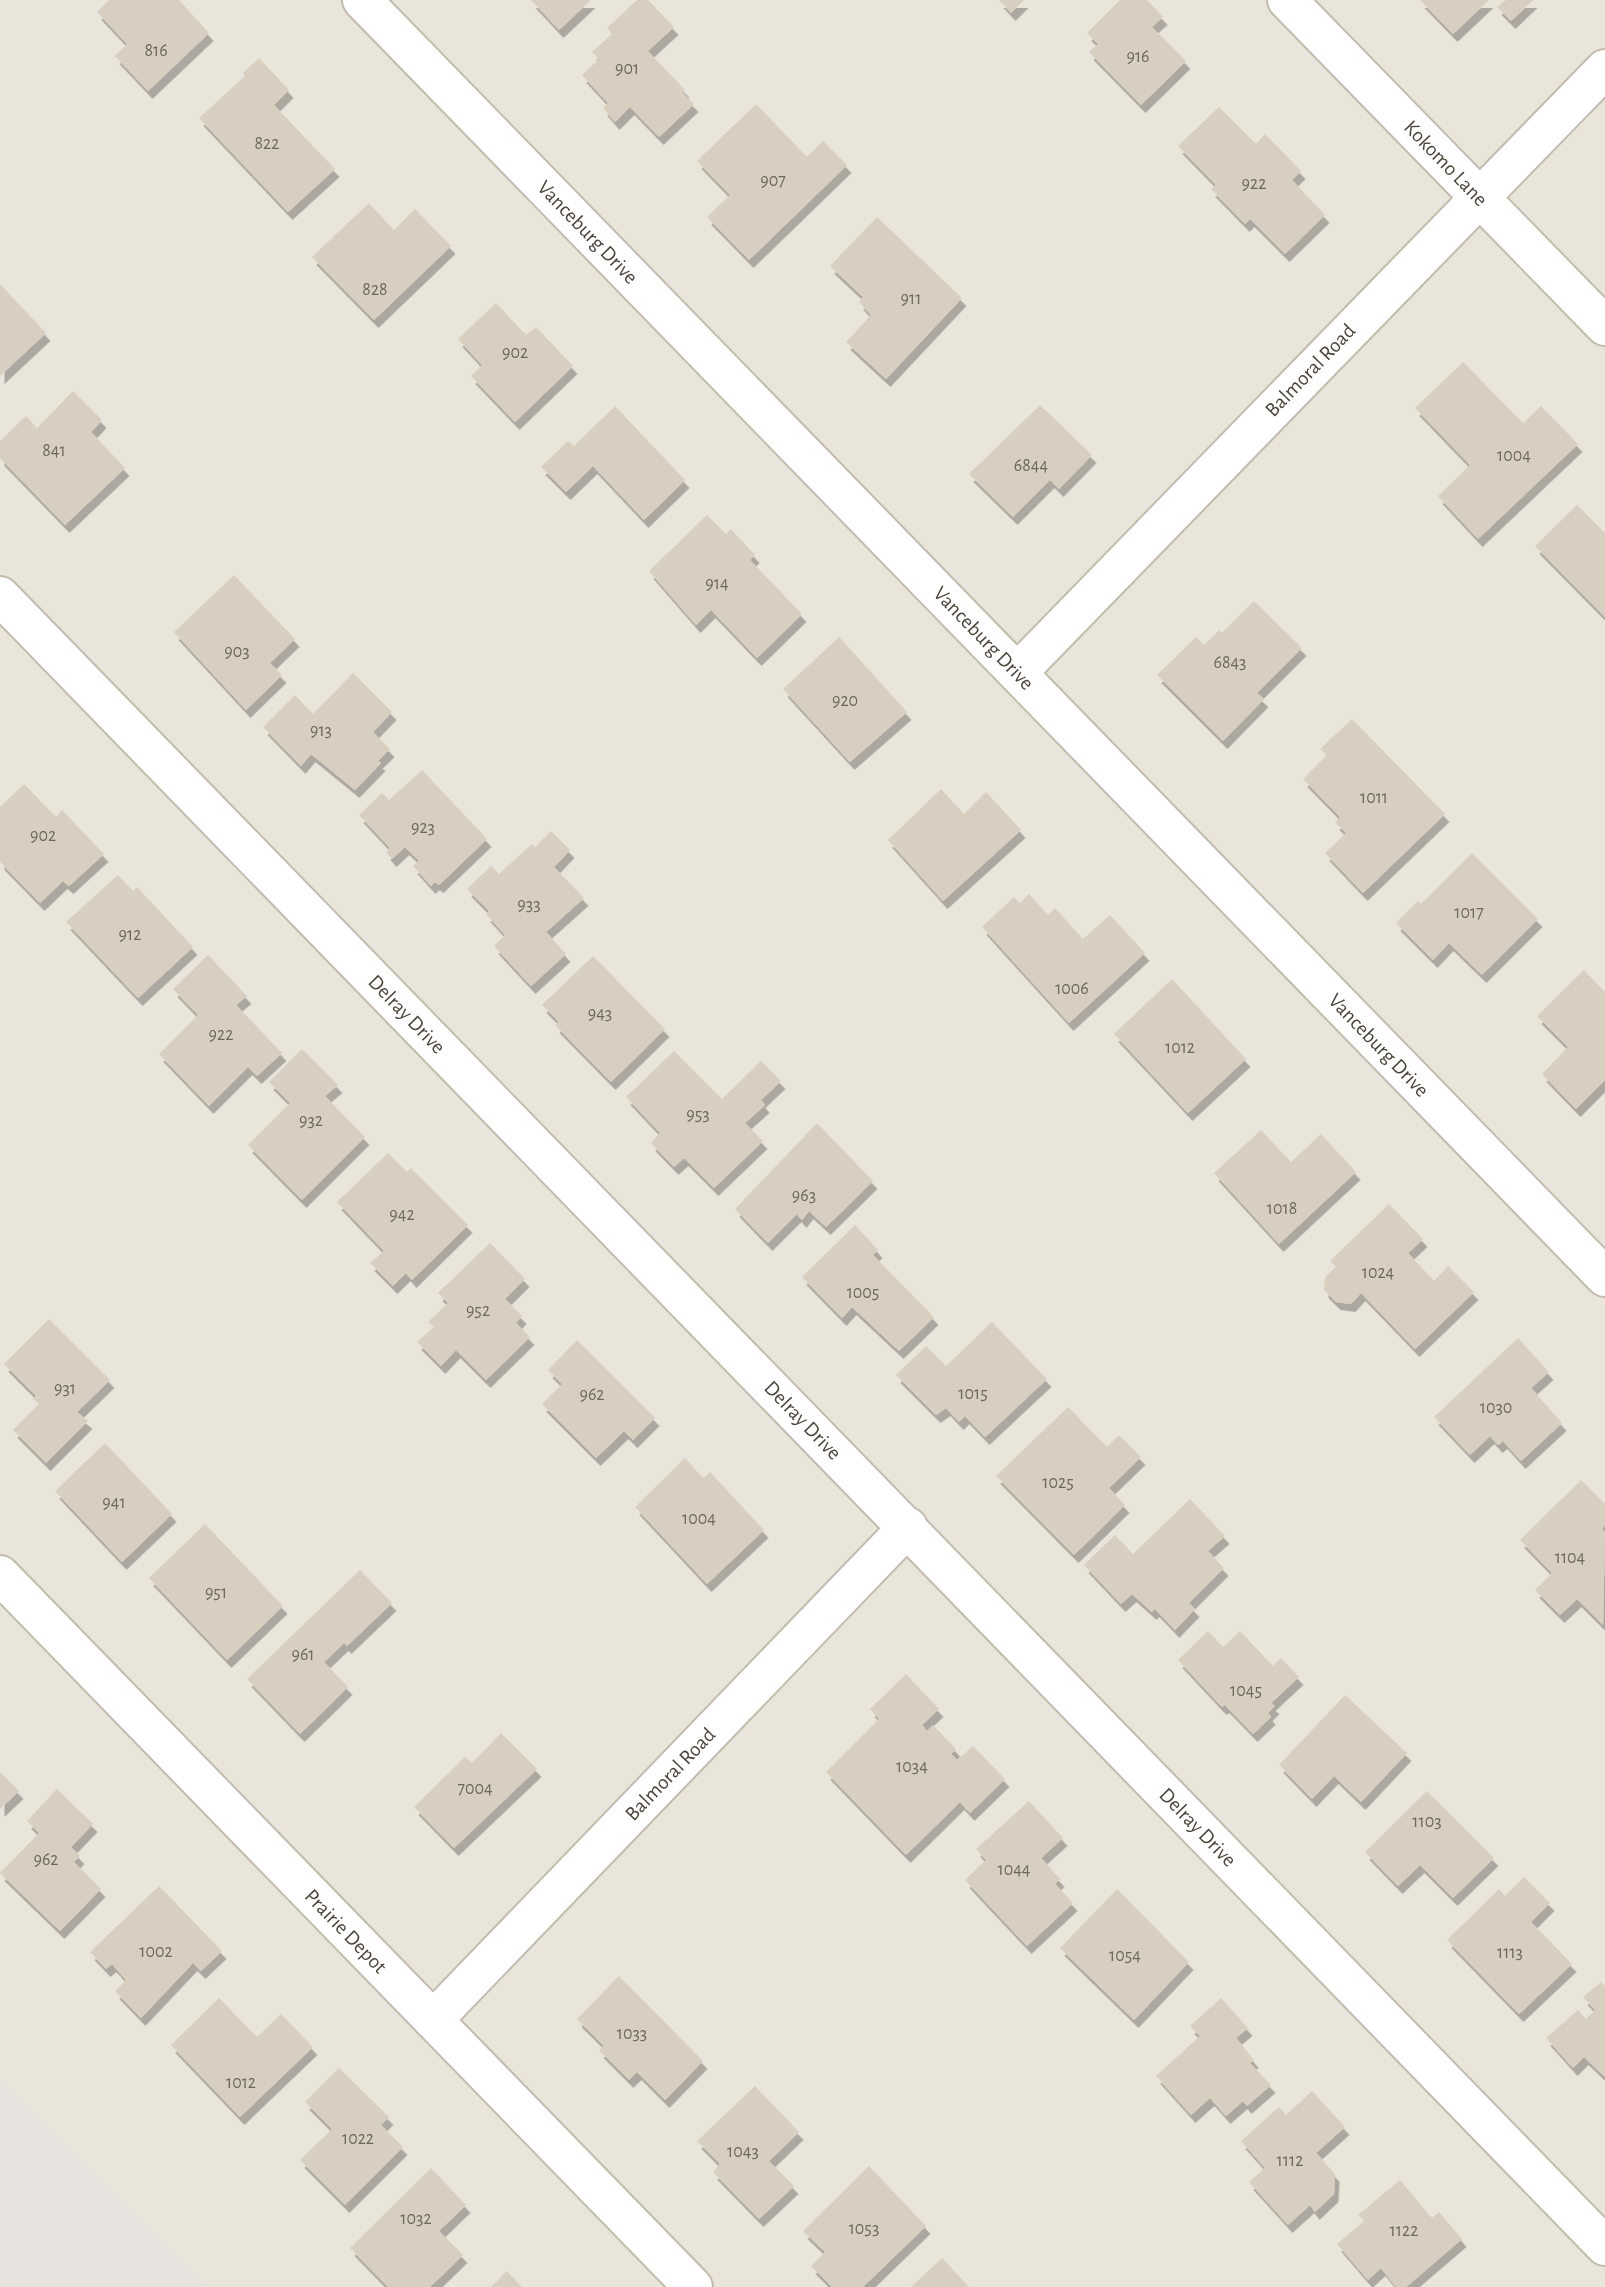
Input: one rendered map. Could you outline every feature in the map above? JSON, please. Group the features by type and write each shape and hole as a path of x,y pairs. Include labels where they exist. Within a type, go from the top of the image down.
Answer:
{"street":[{"name":"Vanceburg Drive","path":"362,0 1605,1277"},
{"name":"Kokomo Lane","path":"1287,0 1605,326"},
{"name":"Balmoral Road","path":"1017,673 1605,69"},
{"name":"Delray Drive","path":"0,596 1605,2246"},
{"name":"Balmoral Road","path":"433,2020 908,1527"},
{"name":"Prairie Depot","path":"0,1576 693,2287"}],"shaded area":[{"path":"0,0 1605,0 1605,2287 205,2287 0,2077"},
{"path":"0,2077 205,2287 0,2287"}],"building":[{"path":"109,0 179,0 209,33 148,91 115,56 127,44 97,12"},
{"path":"531,0 591,0 559,30"},
{"path":"637,0 648,0 674,27 648,51 685,90 682,92 694,104 659,137 630,107 615,122 603,108 608,103 582,75 599,59 592,52 612,34 607,28"},
{"path":"999,0 1024,0 1011,13"},
{"path":"1120,0 1147,0 1163,17 1152,27 1186,61 1141,105 1089,52 1098,44 1087,33"},
{"path":"1420,0 1489,0 1453,34"},
{"path":"1506,0 1533,0 1511,21 1497,7"},
{"path":"259,58 289,90 274,105 335,169 288,212 199,118 245,76 243,73"},
{"path":"756,104 807,157 823,141 847,165 749,260 707,217 730,195 697,161"},
{"path":"1219,107 1256,144 1265,134 1301,171 1292,180 1325,215 1285,254 1250,219 1245,224 1211,189 1216,185 1178,146"},
{"path":"369,203 394,230 415,209 451,246 374,320 312,257"},
{"path":"877,217 962,298 886,379 846,342 871,315 859,302 863,297 830,266"},
{"path":"0,284 46,333 0,376"},
{"path":"496,303 526,335 536,327 573,366 515,422 471,376 482,365 458,339"},
{"path":"1463,362 1523,423 1541,406 1578,444 1478,539 1438,496 1470,465 1415,408"},
{"path":"73,391 102,420 91,432 125,468 65,525 0,458 0,441 26,416 37,428"},
{"path":"1040,405 1092,455 1059,489 1050,480 1013,517 969,474"},
{"path":"615,406 685,480 644,520 593,466 566,492 541,467 568,441 574,446"},
{"path":"1577,505 1605,533 1605,617 1535,546"},
{"path":"707,515 726,534 731,529 755,555 750,560 802,614 757,658 711,610 696,625 649,571"},
{"path":"234,575 295,639 270,663 282,675 246,710 174,632"},
{"path":"1254,601 1302,648 1257,693 1264,699 1223,741 1157,675 1196,637 1204,645 1219,630 1222,633"},
{"path":"839,637 907,712 850,762 783,689"},
{"path":"353,673 392,712 373,732 390,749 378,761 381,763 355,790 311,754 301,766 263,727 295,695 313,714"},
{"path":"1352,719 1445,814 1363,893 1325,853 1346,833 1335,822 1340,817 1303,779 1327,755 1320,749"},
{"path":"422,770 487,839 439,885 435,882 431,886 413,866 419,861 405,847 392,859 386,852 390,848 359,815 382,793 389,800"},
{"path":"24,784 56,817 62,810 104,854 69,886 63,881 40,903 0,862 0,807"},
{"path":"941,789 964,814 986,792 1021,830 943,901 888,840"},
{"path":"551,831 570,850 554,867 584,898 546,932 566,954 531,986 494,946 505,935 486,914 489,911 467,889 491,866 499,874 532,844 535,847"},
{"path":"1472,853 1538,919 1482,975 1449,943 1433,960 1396,923 1418,901 1421,904"},
{"path":"118,875 133,891 137,887 193,947 138,998 66,922"},
{"path":"1029,894 1048,915 1055,908 1083,939 1110,915 1145,953 1069,1023 982,927 1014,897 1020,903"},
{"path":"208,955 247,996 236,1005 282,1053 257,1076 248,1067 209,1106 159,1054 198,1015 173,989"},
{"path":"593,956 665,1029 611,1082 555,1025 559,1022 542,1005"},
{"path":"1584,970 1605,992 1605,1080 1576,1109 1542,1074 1568,1047 1537,1016"},
{"path":"1172,979 1246,1059 1188,1113 1114,1034"},
{"path":"302,1049 338,1085 325,1096 365,1137 302,1200 248,1145 290,1103 269,1082"},
{"path":"674,1051 722,1099 761,1061 781,1081 761,1100 765,1105 745,1123 763,1141 714,1188 684,1158 674,1167 651,1143 660,1133 626,1097"},
{"path":"817,1123 873,1181 826,1227 809,1211 802,1220 797,1214 768,1243 735,1209"},
{"path":"1261,1130 1291,1162 1321,1134 1356,1172 1279,1244 1214,1173"},
{"path":"388,1153 407,1172 411,1168 468,1225 412,1280 406,1273 393,1286 370,1263 384,1251 337,1202"},
{"path":"1389,1204 1423,1239 1408,1253 1434,1281 1448,1266 1474,1292 1415,1349 1361,1293 1351,1304 1336,1302 1324,1290 1325,1277 1336,1267 1330,1261"},
{"path":"855,1225 878,1250 873,1255 934,1317 899,1351 852,1307 842,1318 802,1277"},
{"path":"490,1243 525,1279 505,1299 522,1316 516,1323 530,1337 486,1380 456,1350 441,1366 417,1342 434,1327 428,1322 448,1303 438,1293"},
{"path":"49,1319 110,1380 77,1412 88,1421 46,1463 13,1430 39,1404 33,1399 36,1396 4,1364"},
{"path":"992,1322 1047,1379 985,1437 965,1416 959,1422 946,1408 936,1415 896,1375 926,1346 946,1366"},
{"path":"1518,1338 1549,1372 1531,1388 1562,1423 1521,1461 1503,1441 1498,1445 1490,1436 1470,1455 1434,1417"},
{"path":"577,1340 655,1418 633,1440 624,1431 596,1458 542,1404 562,1384 548,1370"},
{"path":"1068,1407 1107,1447 1119,1435 1141,1457 1109,1488 1125,1505 1074,1555 996,1476"},
{"path":"105,1443 172,1514 122,1562 55,1491"},
{"path":"685,1458 703,1478 710,1472 764,1530 707,1584 635,1507"},
{"path":"1581,1480 1605,1504 1605,1525 1602,1529 1605,1532 1603,1625 1577,1599 1560,1615 1535,1590 1552,1573 1520,1540"},
{"path":"1190,1499 1225,1536 1208,1551 1224,1568 1189,1603 1195,1609 1175,1630 1155,1609 1152,1612 1132,1594 1121,1604 1084,1565 1115,1535 1133,1554"},
{"path":"205,1524 283,1606 227,1660 149,1578"},
{"path":"360,1570 392,1603 347,1646 344,1643 324,1662 348,1687 300,1734 247,1679"},
{"path":"1208,1631 1223,1647 1240,1631 1273,1666 1281,1658 1299,1677 1271,1703 1275,1706 1268,1713 1271,1717 1253,1734 1225,1705 1222,1707 1178,1660"},
{"path":"906,1674 939,1709 922,1725 927,1731 933,1725 956,1749 951,1754 957,1760 973,1746 1005,1779 970,1813 960,1802 906,1855 826,1772 879,1719 870,1709"},
{"path":"1345,1695 1407,1753 1361,1802 1334,1776 1312,1799 1279,1765"},
{"path":"501,1733 537,1769 454,1848 414,1807 465,1757 472,1763"},
{"path":"0,1772 19,1791 0,1809"},
{"path":"57,1789 93,1824 71,1847 80,1856 74,1862 101,1889 60,1931 0,1873 39,1833 27,1821"},
{"path":"1427,1791 1494,1858 1453,1898 1420,1865 1398,1886 1365,1852"},
{"path":"1029,1801 1063,1838 1041,1858 1060,1879 1055,1884 1073,1903 1027,1946 965,1880 986,1860 976,1849"},
{"path":"1524,1877 1550,1903 1531,1922 1572,1964 1519,2014 1447,1940 1499,1889 1505,1896"},
{"path":"159,1886 222,1951 201,1971 193,1963 141,2018 115,1991 126,1980 112,1964 106,1969 90,1952"},
{"path":"1117,1889 1189,1962 1134,2020 1060,1948"},
{"path":"619,1976 703,2061 665,2100 637,2072 629,2080 599,2050 604,2046 577,2019"},
{"path":"1601,1982 1605,1986 1605,2077 1584,2057 1573,2068 1546,2038 1578,2010 1586,2019 1595,2010 1583,1997"},
{"path":"219,1998 257,2037 281,2014 313,2047 240,2117 171,2045"},
{"path":"1221,1998 1248,2028 1236,2038 1254,2060 1250,2063 1271,2085 1247,2106 1243,2101 1226,2116 1210,2098 1191,2115 1156,2076 1200,2036 1190,2026"},
{"path":"339,2068 389,2117 381,2125 403,2147 345,2205 300,2160 332,2129 305,2102"},
{"path":"755,2086 799,2132 769,2161 794,2186 759,2219 713,2172 720,2164 697,2141"},
{"path":"1312,2091 1345,2127 1316,2153 1335,2174 1334,2194 1315,2212 1310,2205 1288,2225 1249,2182 1265,2168 1241,2141 1279,2107 1286,2115"},
{"path":"869,2166 926,2226 863,2287 832,2287 811,2266 825,2252 803,2231"},
{"path":"431,2168 466,2205 439,2231 463,2255 430,2287 388,2287 350,2248"},
{"path":"1400,2180 1432,2218 1439,2212 1462,2239 1406,2287 1396,2287 1381,2268 1368,2280 1337,2244 1364,2221 1358,2215"},
{"path":"942,2258 969,2287 911,2287"},
{"path":"507,2271 522,2287 491,2287"}]}
